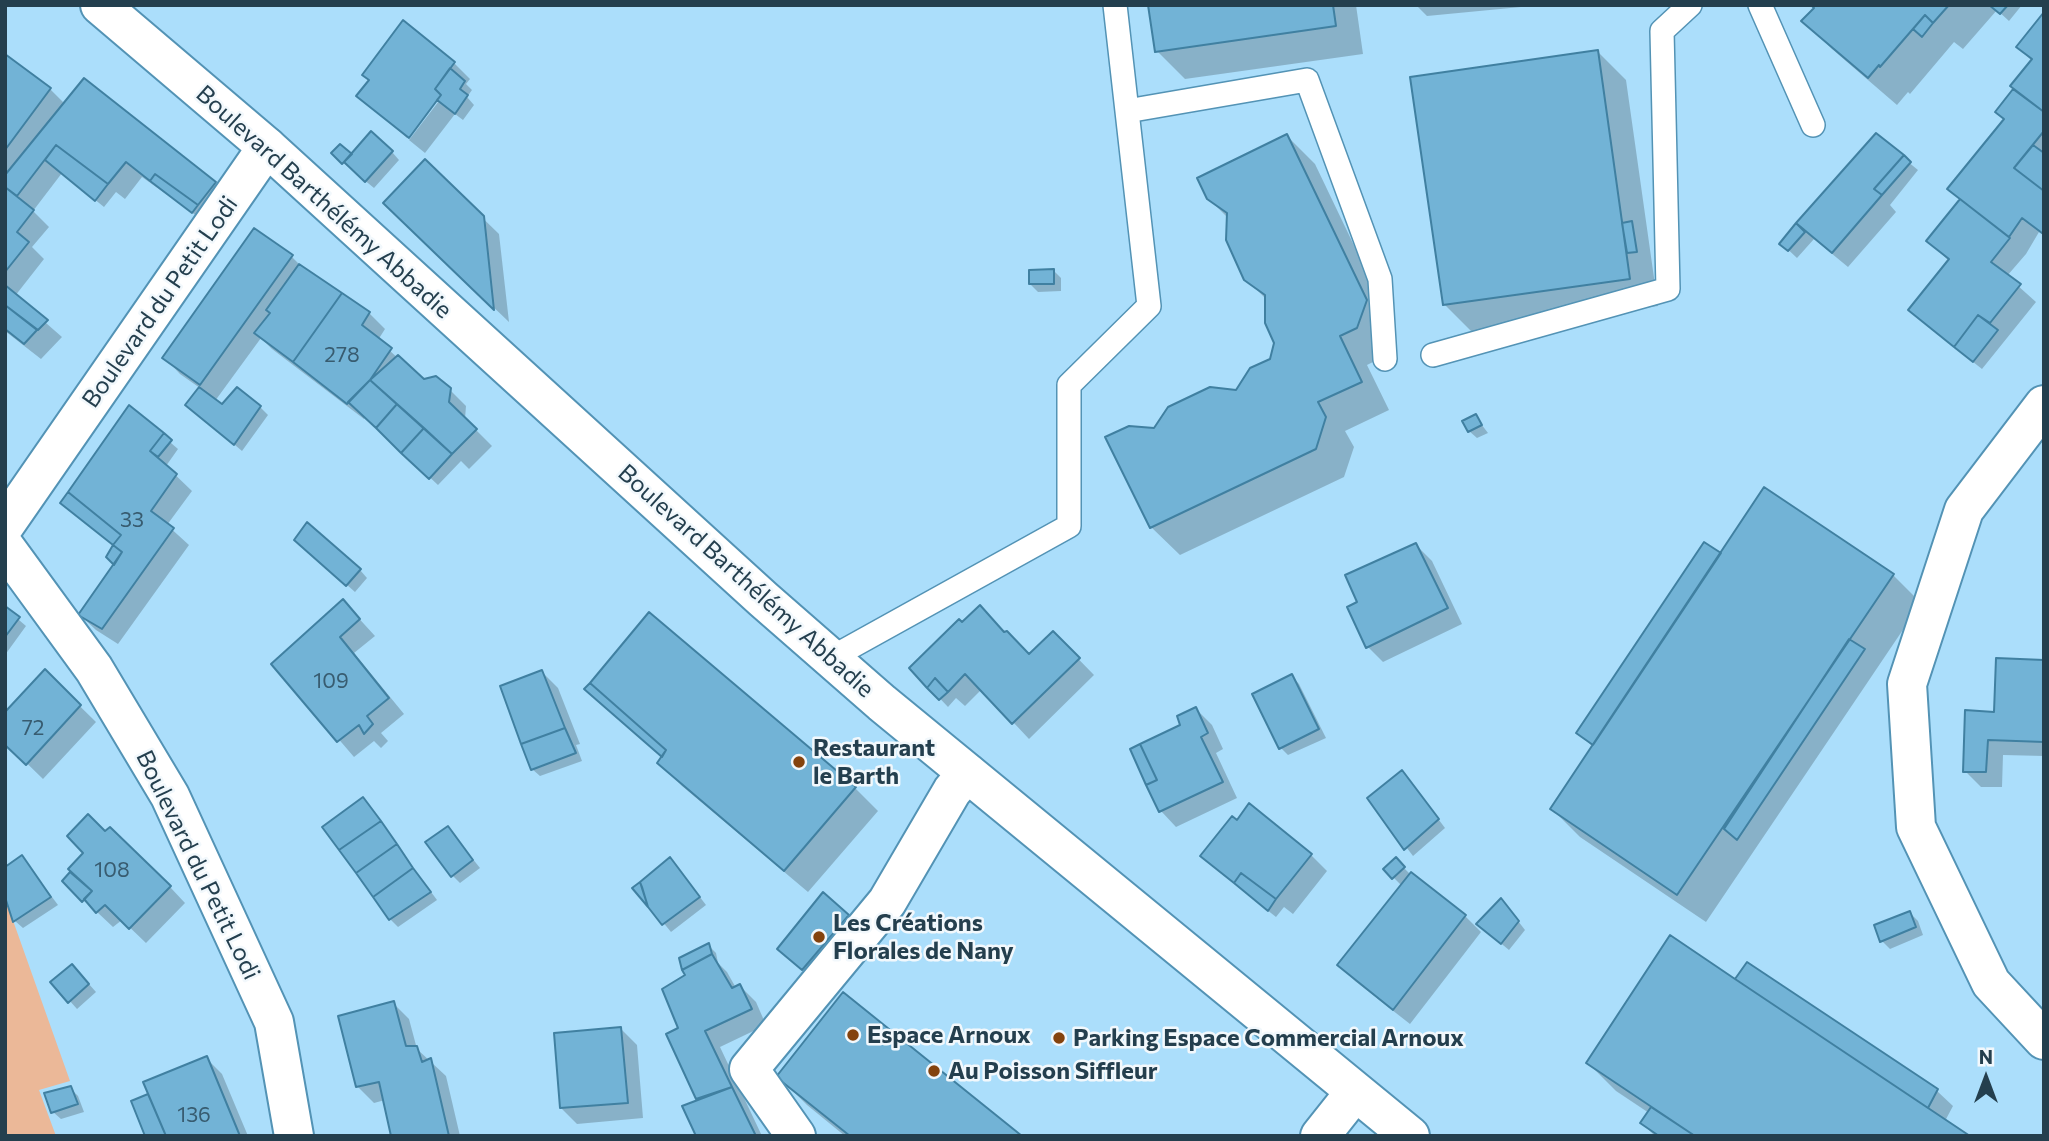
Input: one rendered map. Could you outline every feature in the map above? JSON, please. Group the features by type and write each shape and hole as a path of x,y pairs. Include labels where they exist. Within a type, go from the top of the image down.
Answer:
{"street":[{"name":"Boulevard Barthélémy Abbadie","path":"100,5 267,147 831,658 967,773 1410,1136"},
{"name":"Boulevard du Petit Lodi","path":"5,525 267,147"},
{"path":"2044,405 1964,510 1907,684 1916,827 1991,983 2044,1040"},
{"name":"Boulevard du Petit Lodi","path":"5,547 94,669 170,796 274,1022 294,1136"},
{"path":"796,1136 749,1069 887,902 952,791 967,773"},
{"path":"1320,1136 1355,1092"}],"lane":[{"path":"831,658 1069,526 1069,385 1149,306 1115,5"},
{"path":"1433,355 1668,289 1662,31 1690,5"},
{"path":"1760,5 1813,125"},
{"path":"1127,111 1307,80 1380,279 1385,359"}],"shaded area":[{"path":"5,898 70,1081 39,1090 56,1136 5,1136"}],"building":[{"path":"1148,5 1333,5 1336,26 1155,52"},
{"path":"1811,5 1949,5 1933,23 1925,15 1868,78 1801,21 1814,8"},
{"path":"1989,5 2008,5 2000,14"},
{"path":"2044,12 2044,112 2010,86 2032,59 2016,47"},
{"path":"1925,15 1933,23 1922,37 1913,29"},
{"path":"403,20 455,62 435,89 441,95 409,138 356,96 369,80 362,75"},
{"path":"1598,50 1630,279 1443,305 1410,77"},
{"path":"5,54 51,88 5,150"},
{"path":"450,68 465,81 460,89 468,95 455,114 437,100 441,95 435,89"},
{"path":"84,78 216,182 198,205 155,174 150,181 126,162 108,184 56,145 17,196 5,187 5,175"},
{"path":"2013,89 2044,112 2044,131 2014,168 2044,191 2044,231 2042,233 2022,218 2009,237 1947,189 2004,119 1995,112"},
{"path":"371,131 393,151 365,182 344,162"},
{"path":"1876,133 1904,155 1874,189 1882,195 1832,253 1796,223"},
{"path":"1287,134 1367,300 1357,328 1340,336 1362,382 1318,402 1326,417 1316,449 1150,528 1105,437 1129,426 1154,428 1168,407 1210,387 1236,390 1250,368 1270,359 1274,343 1265,323 1265,295 1244,280 1226,240 1227,213 1207,199 1197,178"},
{"path":"340,144 352,154 342,164 331,153"},
{"path":"56,145 108,184 95,201 45,160"},
{"path":"2033,145 2044,153 2044,191 2014,168"},
{"path":"1904,155 1911,162 1882,195 1874,189"},
{"path":"425,159 484,216 494,310 383,203"},
{"path":"155,174 198,205 192,213 150,181"},
{"path":"5,187 34,210 17,232 29,242 5,272"},
{"path":"1960,199 2010,238 1991,262 2021,284 1990,323 1978,315 1954,347 1908,310 1949,259 1926,241"},
{"path":"1632,221 1637,252 1627,253 1622,223"},
{"path":"1796,223 1805,232 1788,251 1779,244"},
{"path":"254,228 293,255 200,385 162,358"},
{"path":"299,264 342,293 293,362 254,333 270,313 266,310"},
{"path":"1054,269 1054,284 1029,284 1029,270"},
{"path":"5,285 48,320 38,330 5,305"},
{"path":"342,293 370,312 362,325 392,348 370,380 347,404 293,362"},
{"path":"5,305 37,330 24,344 5,329"},
{"path":"1978,315 1998,330 1973,362 1954,347"},
{"path":"398,355 424,379 436,376 451,388 449,402 477,429 452,454 370,380"},
{"path":"370,380 397,404 376,428 348,402"},
{"path":"199,387 222,404 237,387 261,406 234,445 185,405"},
{"path":"397,404 424,428 401,453 376,428"},
{"path":"129,405 164,433 150,451 177,474 151,511 174,528 102,629 78,615 122,552 113,545 121,535 68,492"},
{"path":"1476,414 1482,425 1468,432 1462,421"},
{"path":"424,428 452,454 429,479 401,453"},
{"path":"164,433 172,440 158,457 150,451"},
{"path":"1764,487 1894,574 1677,895 1550,809"},
{"path":"68,492 121,535 113,545 60,503"},
{"path":"307,522 361,569 346,586 294,540"},
{"path":"1704,542 1721,553 1593,745 1576,733"},
{"path":"1416,543 1448,608 1366,648 1347,607 1357,602 1345,575"},
{"path":"113,545 122,552 114,565 106,557"},
{"path":"343,599 360,619 340,637 389,698 367,716 373,724 364,734 359,725 337,742 271,664"},
{"path":"980,605 1004,632 1007,631 1029,654 1053,631 1080,658 1012,724 965,674 948,692 935,678 927,688 909,668 959,619 962,622"},
{"path":"5,606 20,617 5,637"},
{"path":"649,612 856,787 784,871 657,763 666,750 590,683"},
{"path":"1849,639 1865,649 1737,840 1724,829"},
{"path":"1996,658 2044,660 2044,742 1988,740 1986,772 1963,772 1965,710 1994,712"},
{"path":"45,669 81,705 26,765 5,745 5,712"},
{"path":"542,670 565,728 521,744 500,686"},
{"path":"1292,674 1319,729 1279,749 1252,694"},
{"path":"935,678 948,692 939,700 927,688"},
{"path":"590,683 666,750 662,757 584,689"},
{"path":"1196,707 1208,733 1201,737 1223,782 1159,812 1146,785 1157,780 1140,744 1180,725 1177,716"},
{"path":"565,728 576,753 531,770 521,744"},
{"path":"1140,744 1157,780 1146,785 1130,749"},
{"path":"1402,770 1439,819 1404,850 1367,798"},
{"path":"363,797 381,821 339,850 322,827"},
{"path":"1249,803 1312,854 1276,899 1241,873 1234,883 1200,856 1232,816 1237,820"},
{"path":"88,814 105,831 110,827 171,886 129,929 105,905 96,913 84,899 92,891 68,869 83,853 67,836"},
{"path":"381,821 397,844 356,873 339,850"},
{"path":"448,826 473,860 451,877 425,842"},
{"path":"397,844 413,868 373,897 356,873"},
{"path":"22,855 51,897 13,922 5,897 5,867"},
{"path":"670,857 700,897 662,925 648,907 640,882"},
{"path":"1396,857 1405,867 1392,879 1383,869"},
{"path":"413,868 431,892 389,920 373,897"},
{"path":"70,872 92,891 82,902 62,881"},
{"path":"1411,872 1466,915 1393,1010 1337,965"},
{"path":"1241,873 1276,899 1268,911 1234,883"},
{"path":"640,882 642,887 648,907 632,888"},
{"path":"823,892 849,915 802,970 777,949"},
{"path":"1501,898 1519,921 1501,944 1476,924"},
{"path":"1910,911 1916,927 1880,942 1874,925"},
{"path":"1670,935 1970,1136 1695,1136 1586,1063"},
{"path":"709,943 712,954 682,970 679,958"},
{"path":"712,954 732,988 740,984 752,1009 705,1031 732,1087 696,1099 666,1034 678,1028 662,989 685,975 682,970"},
{"path":"1747,962 1938,1089 1928,1108 1735,979"},
{"path":"72,964 89,984 68,1003 50,982"},
{"name":"Espace Arnoux","path":"843,992 1022,1136 850,1136 776,1077"},
{"path":"394,1001 406,1046 417,1046 422,1062 431,1058 449,1136 391,1136 379,1082 356,1087 338,1016"},
{"path":"621,1027 628,1103 560,1108 554,1033"},
{"path":"207,1056 240,1136 166,1136 143,1082"},
{"path":"71,1086 78,1104 51,1113 44,1093"},
{"path":"732,1087 756,1136 696,1136 682,1106"},
{"path":"148,1094 166,1136 145,1136 131,1101"},
{"path":"1651,1107 1695,1136 1659,1136 1640,1123"}],"place":[{"name":"Restaurant le Barth","path":"799,762"},
{"name":"Les Créations Florales de Nany","path":"819,937"},
{"name":"Espace Arnoux","path":"853,1035"},
{"name":"Parking Espace Commercial Arnoux","path":"1059,1038"},
{"name":"Au Poisson Siffleur","path":"934,1071"}]}
